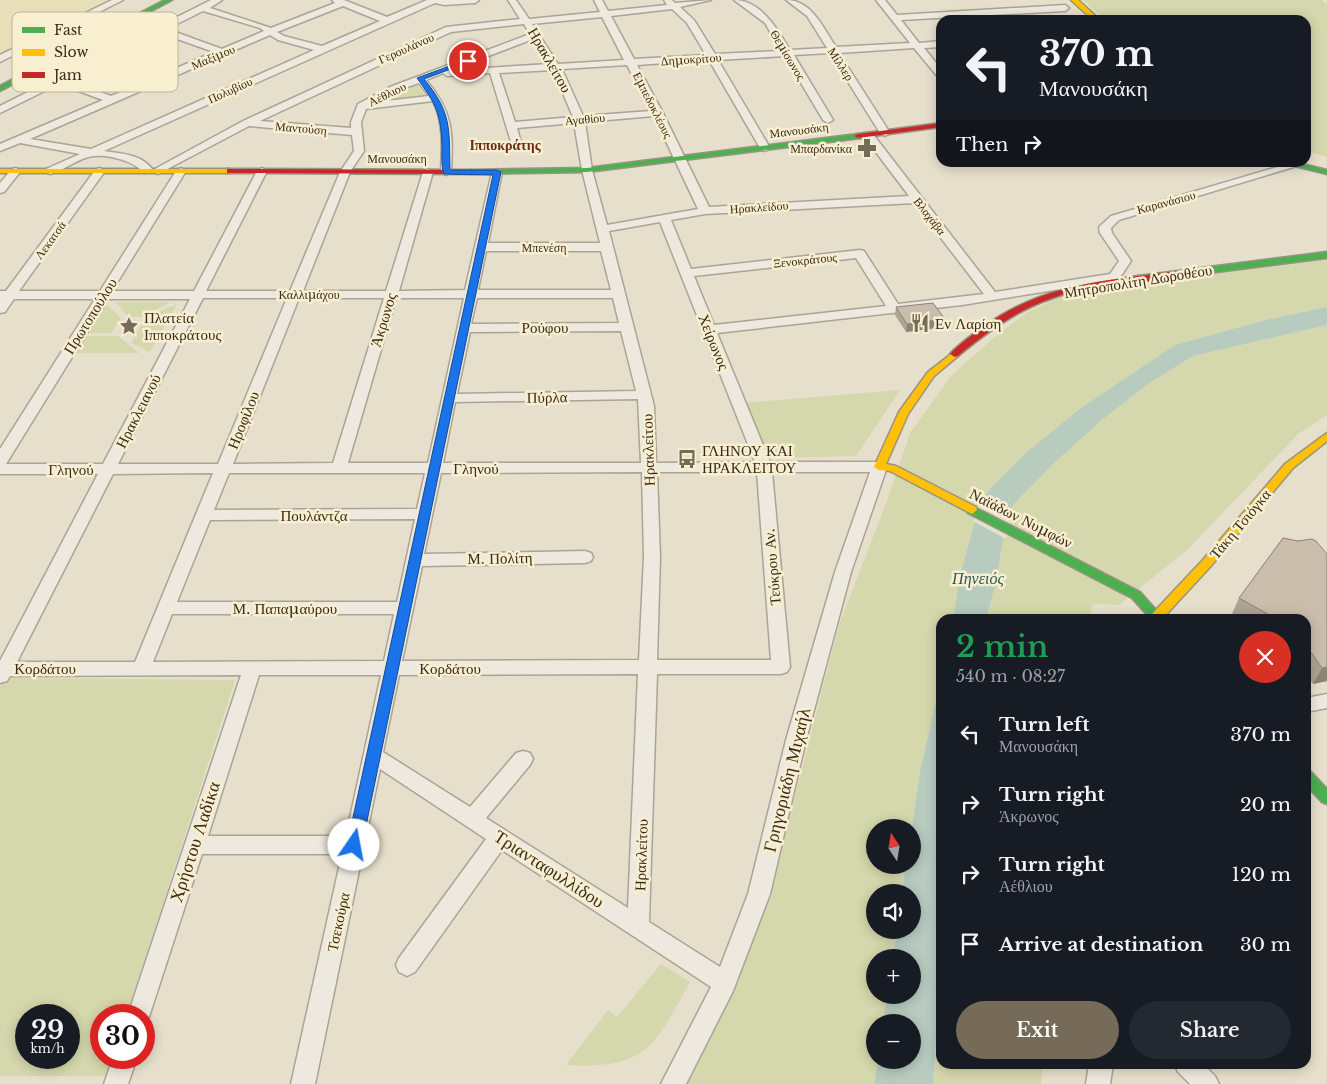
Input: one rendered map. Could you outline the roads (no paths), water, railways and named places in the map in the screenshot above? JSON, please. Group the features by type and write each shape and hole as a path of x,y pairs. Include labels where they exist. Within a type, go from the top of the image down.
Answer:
{"main road":[{"path":"126,12 149,0"},
{"path":"146,12 169,0"},
{"path":"1065,3 1075,15"},
{"path":"1065,3 1088,15"},
{"path":"0,77 12,71"},
{"path":"0,89 12,83"},
{"name":"Μανουσάκη","path":"0,171 497,172 587,170 886,134 936,126"},
{"path":"1311,159 1327,163"},
{"path":"1304,167 1327,172"},
{"name":"Μητροπολίτη Δωροθέου","path":"885,468 894,430 908,404 926,380 954,354 1004,318 1032,302 1068,290 1113,280 1327,255"},
{"name":"Τάκη Τσιόγκα","path":"1161,614 1206,564 1289,466 1327,436"},
{"name":"Ναϊάδων Νυμφών","path":"885,468 1136,595 1153,614"},
{"path":"1311,781 1327,798"}],"street":[{"path":"95,12 119,0"},
{"path":"178,21 218,0"},
{"path":"434,0 444,2 475,0"},
{"name":"Πολυβίου","path":"50,171 434,0"},
{"name":"Ηρακλείτου","path":"512,0 527,20 556,67 572,100 578,119 587,170 647,406 652,557 638,926"},
{"name":"Εμπεδοκλέους","path":"598,0 658,113 705,211"},
{"name":"Γερουλάνου","path":"153,171 247,123 449,29 527,20 606,14 671,3 707,0"},
{"name":"Θεμίσωνος","path":"738,0 764,17 828,120"},
{"name":"Μίλλερ","path":"790,0 810,14 886,134"},
{"path":"880,0 936,68"},
{"path":"340,2 386,20"},
{"name":"Μαξίμου","path":"178,72 340,2"},
{"path":"671,3 691,22 765,148"},
{"path":"896,18 1065,3"},
{"path":"202,8 273,30 276,35 322,49"},
{"name":"Αέθλιου","path":"345,172 359,152 356,120 362,106 378,96 420,78 441,72 535,35"},
{"path":"178,36 223,52"},
{"name":"Δημοκρίτου","path":"441,72 459,74 936,44"},
{"path":"0,59 12,53"},
{"path":"494,71 512,125 516,144"},
{"path":"420,78 436,98 445,124 446,172"},
{"path":"0,110 34,92"},
{"path":"90,92 112,100"},
{"name":"Μαξίμου","path":"0,148 131,92"},
{"path":"362,106 436,98"},
{"name":"Αγαθίου","path":"512,125 658,113"},
{"name":"Μαντούση","path":"247,123 356,132"},
{"name":"Βλαχάβα","path":"868,136 992,296"},
{"path":"19,140 94,151 138,161 153,171"},
{"name":"Καρανάσιου","path":"1113,280 1125,261 1106,233 1105,227 1110,221 1133,211 1288,167"},
{"path":"0,190 16,171"},
{"name":"Λεκατσά","path":"0,309 5,295 100,171"},
{"name":"Πρωτοπούλου","path":"0,461 181,171"},
{"name":"Ηρακλειανού","path":"2,672 262,171"},
{"name":"Ηροφίλου","path":"141,668 345,172"},
{"name":"Άκρωνος","path":"339,468 428,172"},
{"name":"Τσεκούρα","path":"303,1084 497,172"},
{"name":"Ηρακλείδου","path":"602,229 705,211 918,200"},
{"name":"Χείρωνος","path":"664,217 764,467"},
{"name":"Μπενέση","path":"481,247 607,247"},
{"name":"Ξενοκράτους","path":"686,273 860,254 894,309"},
{"name":"Μητροπολίτη Δωροθέου","path":"709,330 894,309 1113,280"},
{"name":"Καλλιμάχου","path":"5,295 618,294"},
{"name":"Ρούφου","path":"464,328 627,327"},
{"name":"Πύρλα","path":"449,398 644,395"},
{"name":"Τεύκρου Αν.","path":"764,467 781,667"},
{"name":"Γληνού","path":"0,469 885,468"},
{"name":"Γρηγοριάδη Μιχαήλ","path":"673,1084 725,983 759,894 796,740 843,572 885,468"},
{"name":"Πουλάντζα","path":"204,515 424,514"},
{"name":"Μ. Πολίτη","path":"415,560 585,557"},
{"name":"Μ. Παπαμαύρου","path":"166,608 405,608"},
{"name":"Κορδάτου","path":"2,672 141,668 781,667"},
{"name":"Χρήστου Λαδίκα","path":"143,1004 252,668"},
{"path":"1311,704 1327,701"},
{"name":"Τριανταφυλλίδου","path":"373,755 725,983"},
{"path":"472,819 523,758"},
{"path":"407,965 500,836"},
{"path":"194,845 354,845"},
{"path":"116,1084 121,1069"},
{"path":"1098,1084 1100,1069"},
{"path":"1191,1069 1207,1084"}],"water":[{"name":"Πηνειός","path":"1327,307 1327,325 1193,356 1151,382 1103,419 1054,463 1013,505 1006,521 996,582 987,614 954,614 960,575 979,508 989,490 1027,452 1081,408 1175,345 1265,320"},
{"path":"936,701 936,1043 933,1084 874,1084 876,1069 921,1069 921,1014 884,1014 886,1004 921,1004 921,949 894,949 896,939 921,939 921,884 903,884 905,874 921,874 921,819 913,819 920,771"}],"place":[{"name":"Μπαρδανίκα","path":"867,148"},
{"name":"Εν Λαρίση","path":"920,323"},
{"name":"Πλατεία Ιπποκράτους","path":"129,326"},
{"name":"ΓΛΗΝΟΥ ΚΑΙ ΗΡΑΚΛΕΙΤΟΥ","path":"687,459"}],"district":[{"name":"Ιπποκράτης","path":"505,145"}]}
